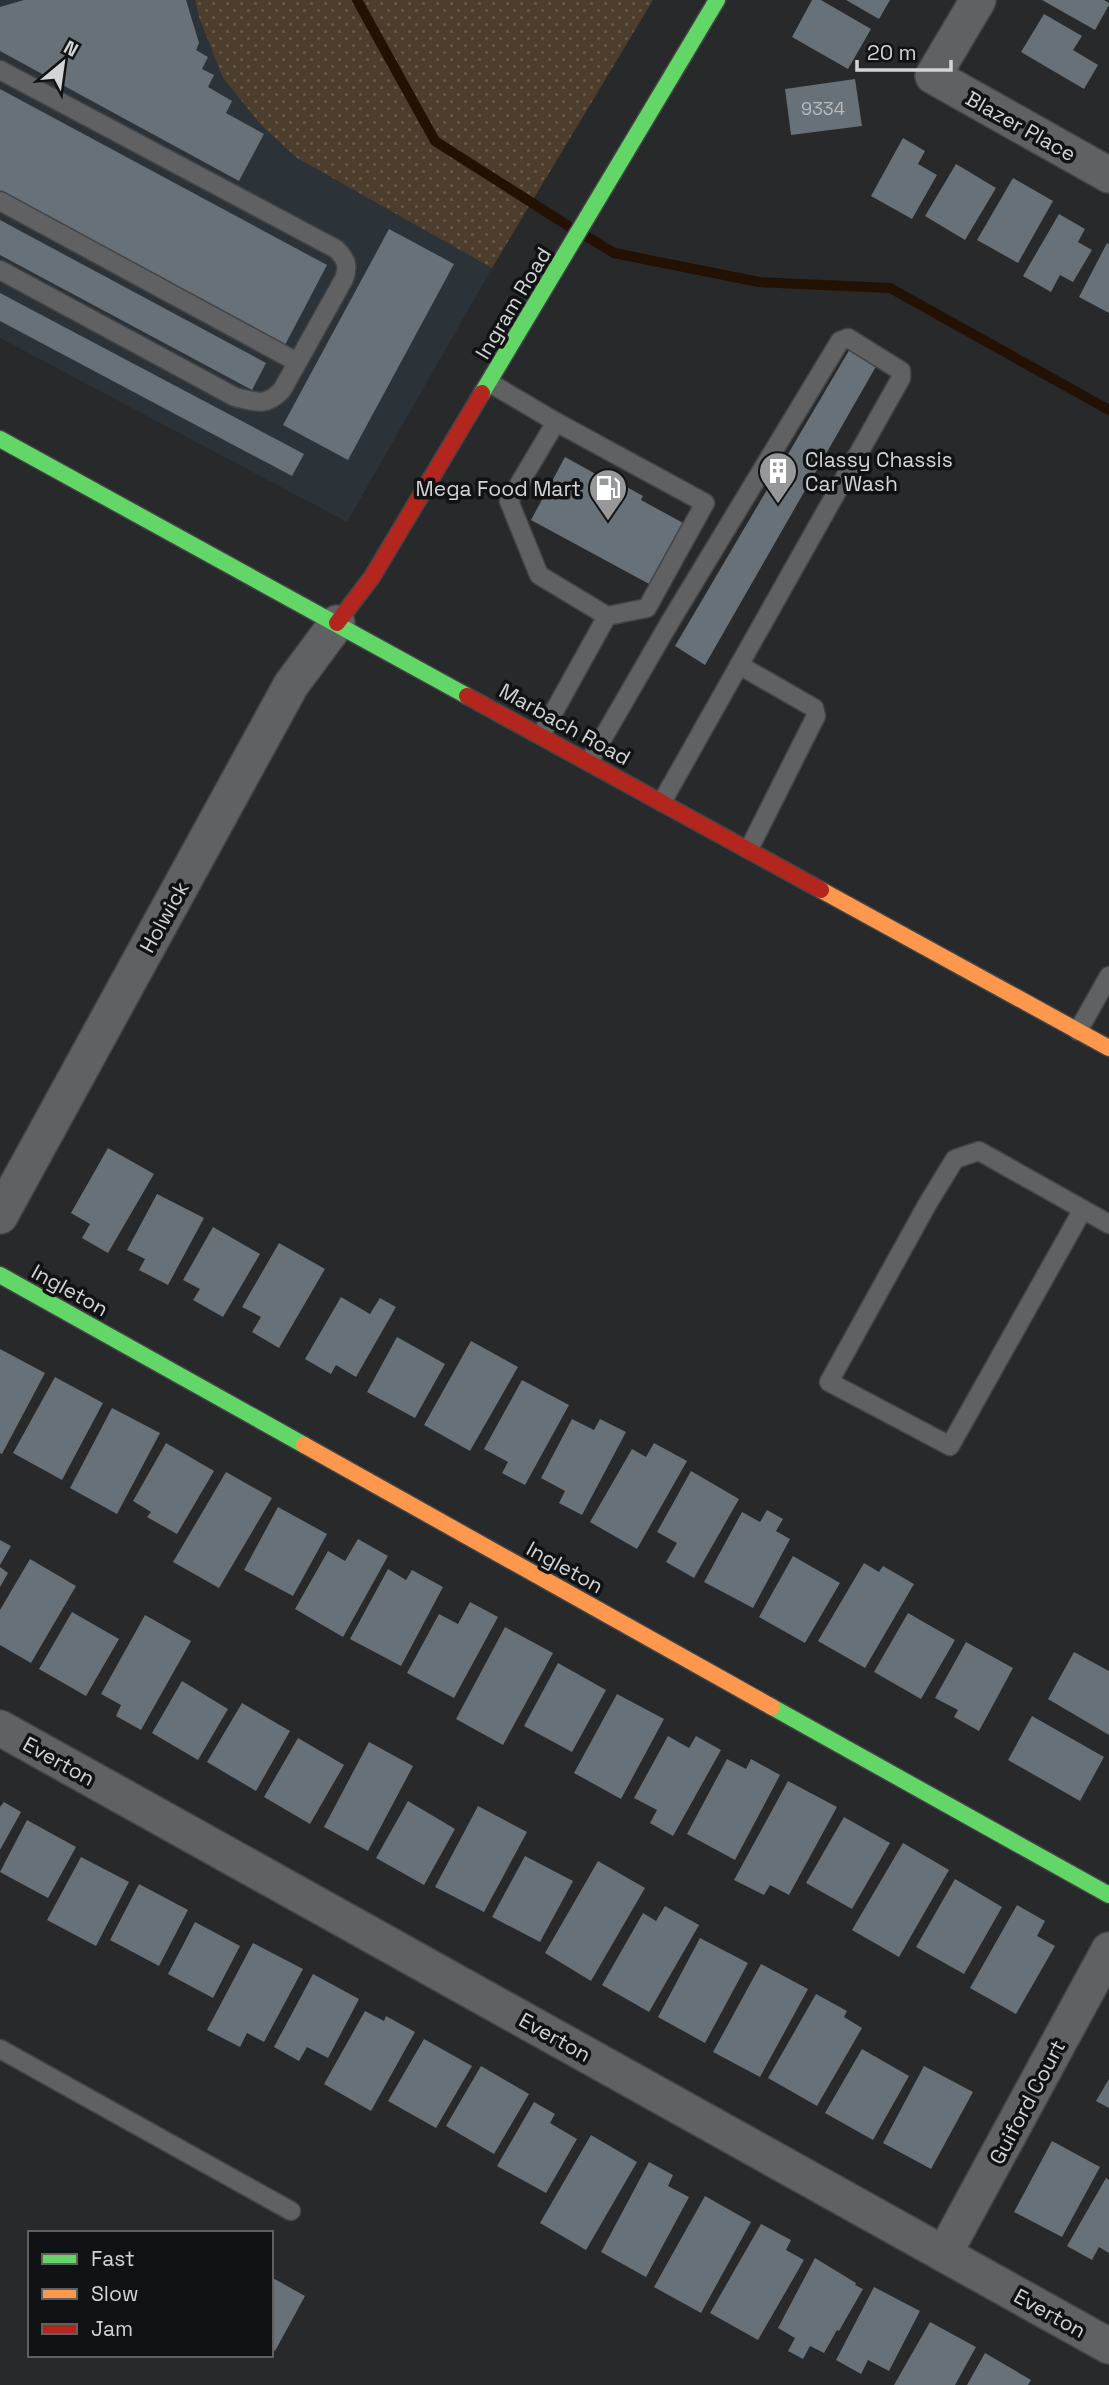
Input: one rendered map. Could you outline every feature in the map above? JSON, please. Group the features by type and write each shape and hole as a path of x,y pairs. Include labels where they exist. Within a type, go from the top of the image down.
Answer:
{"street":[{"name":"Ingram Road","path":"337,623 372,577 717,0"},
{"name":"Blazer Place","path":"978,0 933,76 1109,175"},
{"name":"Marbach Road","path":"0,439 1109,1048"},
{"name":"Holwick","path":"0,1216 291,685 337,623"},
{"name":"Ingleton","path":"0,1275 1109,1895"},
{"name":"Everton","path":"0,1728 1109,2346"},
{"name":"Guiford Court","path":"944,2254 1109,1950"}],"lane":[{"path":"0,70 336,249 345,258 348,267 282,390 272,400 256,402 235,397 0,270"},
{"path":"0,201 297,362"},
{"path":"589,762 670,622 840,341 848,338 901,371 901,378 662,802"},
{"path":"490,383 705,503 647,608"},
{"path":"556,422 509,501 539,575 607,616 647,608 670,622"},
{"path":"541,735 607,616"},
{"path":"739,665 814,708 816,716 749,849"},
{"path":"1078,1031 1109,976"},
{"path":"1082,1211 950,1446 829,1382 955,1159 979,1151 1109,1224"},
{"path":"0,2049 291,2211"}],"shaded area":[{"path":"0,0 195,0 199,17 297,158 492,268 347,522 0,338"},
{"path":"195,0 653,0 492,268 297,158 262,126 223,78"}],"building":[{"path":"24,0 186,0 199,43 196,50 208,57 202,69 214,75 208,87 232,101 226,113 264,134 239,181 0,51 0,7"},
{"path":"812,0 821,0 871,29 848,69 792,37"},
{"path":"846,0 890,0 879,19"},
{"path":"1042,0 1104,0 1109,5 1095,30"},
{"path":"1044,14 1082,36 1073,50 1098,65 1084,89 1021,52"},
{"path":"855,79 862,126 791,135 785,89"},
{"path":"0,89 327,265 285,345 0,191"},
{"path":"903,138 925,151 918,164 937,175 912,219 871,196"},
{"path":"956,164 996,188 965,240 925,216"},
{"path":"1013,178 1053,201 1018,263 977,240"},
{"path":"1059,214 1085,229 1078,242 1092,250 1073,282 1060,275 1051,292 1023,276"},
{"path":"0,220 266,363 252,390 0,255"},
{"path":"389,229 454,264 348,460 283,425"},
{"path":"1107,243 1109,244 1109,313 1079,297"},
{"path":"0,293 304,454 292,476 0,321"},
{"name":"Classy Chassis Car Wash","path":"851,347 878,363 705,665 675,646"},
{"name":"Mega Food Mart","path":"565,457 643,496 641,500 685,524 651,585 531,520"},
{"path":"108,1148 154,1174 108,1253 82,1238 90,1224 71,1213"},
{"path":"157,1194 204,1218 168,1285 139,1270 145,1259 127,1250"},
{"path":"213,1227 260,1254 223,1317 193,1300 200,1289 183,1280"},
{"path":"279,1243 325,1269 279,1348 252,1332 261,1317 242,1307"},
{"path":"341,1297 370,1314 380,1298 396,1307 356,1377 336,1365 331,1374 305,1359"},
{"path":"397,1337 445,1364 415,1418 367,1392"},
{"path":"471,1341 518,1367 470,1451 424,1425"},
{"path":"0,1349 45,1373 2,1454 0,1453"},
{"path":"55,1377 103,1403 62,1480 13,1453"},
{"path":"522,1380 569,1405 525,1485 502,1473 508,1462 484,1449"},
{"path":"112,1408 160,1433 117,1514 70,1488"},
{"path":"572,1419 594,1430 600,1419 626,1432 582,1515 559,1503 565,1491 541,1478"},
{"path":"166,1443 214,1471 177,1534 147,1517 151,1512 133,1501"},
{"path":"654,1443 687,1461 637,1549 590,1522 632,1449 646,1457"},
{"path":"691,1471 739,1499 694,1578 666,1562 677,1543 657,1532"},
{"path":"226,1472 272,1498 219,1588 173,1562"},
{"path":"278,1507 327,1534 293,1596 244,1570"},
{"path":"767,1510 783,1519 776,1531 790,1539 753,1608 704,1582 742,1512 760,1522"},
{"path":"358,1539 388,1556 343,1637 295,1609 328,1551 345,1561"},
{"path":"0,1540 11,1546 0,1565"},
{"path":"793,1556 840,1583 805,1643 759,1617"},
{"path":"30,1559 76,1586 31,1663 0,1645 0,1610"},
{"path":"864,1563 879,1572 883,1566 914,1584 865,1668 818,1641"},
{"path":"0,1567 8,1573 0,1587"},
{"path":"388,1569 406,1580 412,1570 443,1587 401,1666 350,1639"},
{"path":"470,1602 498,1617 454,1698 407,1673 439,1614 458,1624"},
{"path":"72,1612 119,1639 86,1696 39,1669"},
{"path":"908,1613 955,1640 921,1699 874,1672"},
{"path":"145,1615 191,1641 141,1730 116,1716 121,1705 101,1694"},
{"path":"505,1627 553,1653 503,1745 456,1719"},
{"path":"966,1642 1013,1668 979,1731 954,1717 958,1710 935,1698"},
{"path":"1074,1652 1109,1671 1109,1735 1048,1699"},
{"path":"558,1663 606,1690 572,1752 524,1726"},
{"path":"182,1681 228,1709 198,1760 152,1733"},
{"path":"617,1694 664,1719 621,1799 574,1773"},
{"path":"242,1703 290,1731 256,1791 207,1762"},
{"path":"1032,1716 1104,1757 1080,1801 1008,1760"},
{"path":"668,1736 689,1748 696,1736 721,1750 673,1836 650,1823 657,1810 634,1798"},
{"path":"298,1738 344,1765 310,1824 264,1797"},
{"path":"369,1742 413,1766 368,1851 324,1827"},
{"path":"727,1759 746,1769 751,1759 780,1775 735,1860 687,1834"},
{"path":"788,1781 837,1807 789,1895 770,1885 764,1895 734,1880"},
{"path":"408,1801 455,1829 424,1885 376,1858"},
{"path":"4,1802 21,1812 0,1850 0,1807"},
{"path":"478,1806 527,1832 484,1912 435,1887"},
{"path":"844,1817 890,1843 852,1909 806,1883"},
{"path":"27,1820 76,1847 48,1898 0,1872"},
{"path":"903,1843 949,1870 899,1957 852,1930"},
{"path":"525,1856 573,1881 540,1942 492,1917"},
{"path":"81,1857 129,1882 96,1946 47,1920"},
{"path":"598,1861 645,1888 591,1981 545,1953"},
{"path":"955,1879 1002,1907 964,1974 916,1947"},
{"path":"139,1884 188,1910 159,1966 110,1940"},
{"path":"1017,1905 1045,1921 1037,1936 1055,1946 1016,2014 970,1988"},
{"path":"665,1906 699,1925 649,2012 602,1985 643,1913 656,1921"},
{"path":"195,1922 240,1946 213,1998 168,1974"},
{"path":"700,1938 748,1963 705,2043 658,2017"},
{"path":"253,1943 303,1969 264,2042 247,2033 240,2047 207,2030"},
{"path":"761,1964 808,1989 760,2077 713,2052"},
{"path":"313,1974 359,1999 328,2058 307,2047 299,2061 274,2047"},
{"path":"816,1994 847,2011 844,2017 862,2028 817,2106 768,2078"},
{"path":"365,2011 384,2021 386,2016 415,2032 371,2111 324,2084"},
{"path":"424,2039 472,2066 436,2128 388,2101"},
{"path":"862,2049 909,2076 873,2140 825,2113"},
{"path":"481,2066 529,2094 494,2154 446,2126"},
{"path":"924,2066 973,2092 931,2169 883,2143"},
{"path":"1109,2079 1109,2108 1096,2101"},
{"path":"534,2102 555,2114 550,2123 577,2139 546,2193 497,2166"},
{"path":"591,2135 637,2162 586,2250 540,2223"},
{"path":"1052,2141 1100,2167 1062,2237 1014,2212"},
{"path":"649,2162 673,2175 668,2186 689,2197 646,2277 601,2252"},
{"path":"1106,2178 1109,2180 1109,2253 1099,2247 1092,2260 1067,2246"},
{"path":"705,2196 751,2222 701,2313 654,2287"},
{"path":"761,2224 791,2240 786,2250 804,2260 758,2340 710,2313"},
{"path":"815,2258 863,2289 824,2353 810,2346 803,2359 788,2351 795,2338 778,2328"},
{"path":"273,2278 305,2296 275,2351 273,2350"},
{"path":"874,2287 920,2311 889,2371 868,2360 861,2374 836,2360"},
{"path":"930,2322 976,2347 955,2385 894,2385"},
{"path":"985,2353 1031,2380 1028,2385 967,2385"}],"waterway":[{"path":"357,0 435,141 573,229"},
{"path":"586,236 614,253 759,282 890,288 1109,410"}],"traffic: fast":[{"path":"482,393 717,0"},
{"path":"0,439 467,696"},
{"path":"0,1275 304,1445"},
{"path":"772,1707 1109,1895"}],"traffic: slow":[{"path":"821,890 1109,1048"},
{"path":"304,1445 772,1707"}],"traffic: jam":[{"path":"337,623 372,577 482,393"},
{"path":"467,696 821,890"}],"place":[{"name":"Classy Chassis Car Wash","path":"778,505"},
{"name":"Mega Food Mart","path":"608,522"}]}
